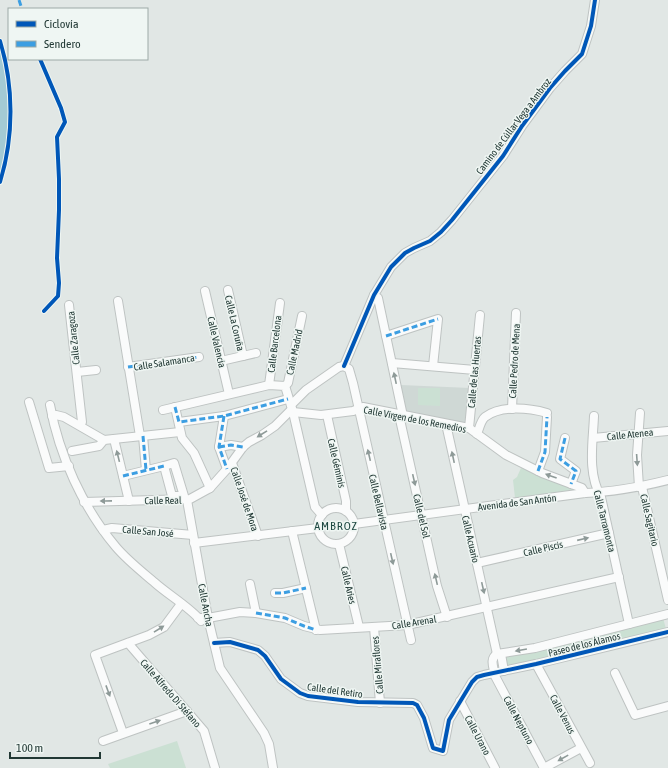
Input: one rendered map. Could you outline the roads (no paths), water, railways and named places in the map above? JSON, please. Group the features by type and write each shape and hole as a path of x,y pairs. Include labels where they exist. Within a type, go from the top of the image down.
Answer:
{"street":[{"name":"Camino de Cúllar Vega a Ambroz","path":"344,366 374,295 391,267 405,253 430,241 452,220 503,156 522,126 550,88 565,70 582,54 591,26 595,0"},
{"name":"Calle La Coruña","path":"228,290 243,356"},
{"name":"Calle Valencia","path":"205,291 229,394"},
{"name":"Calle del Sol","path":"374,295 378,298 437,586 447,616"},
{"name":"Calle Salamanca","path":"118,301 146,470"},
{"name":"Calle Barcelona","path":"269,384 280,303"},
{"name":"Calle Zaragoza","path":"69,305 82,422 80,425"},
{"name":"Calle Pedro de Mena","path":"512,409 516,314"},
{"name":"Calle de las Huertas","path":"469,428 480,315"},
{"name":"Calle Madrid","path":"285,386 288,383 302,316"},
{"path":"386,336 438,319 433,366"},
{"name":"Calle La Coruña","path":"221,361 256,353"},
{"name":"Calle Salamanca","path":"128,367 200,357"},
{"path":"392,363 475,370"},
{"name":"Calle Real","path":"84,502 187,500 210,488 230,466 243,447 249,442 262,436 275,426 306,390 339,367 344,366"},
{"name":"Calle Bellavista","path":"344,366 349,369 353,383 411,640"},
{"name":"Calle Zaragoza","path":"77,372 96,370"},
{"path":"163,410 269,384 285,386 315,508 322,515"},
{"path":"29,402 49,468 69,466"},
{"path":"50,405 52,416 69,466 84,502 93,517 117,548 159,587 181,604 164,627 149,635 95,655 123,733"},
{"path":"175,407 182,438 194,452 210,488"},
{"path":"178,422 291,407 327,415 353,411 358,408"},
{"name":"Calle Virgen de los Remedios","path":"358,408 363,407 469,428 506,455 536,470 582,488 585,493"},
{"path":"477,434 484,418 495,412 530,408 547,415 545,448 536,470"},
{"name":"Calle Sagitario","path":"640,413 637,455 641,487 668,600"},
{"path":"52,416 56,415 64,417 104,440 180,432"},
{"name":"Calle Géminis","path":"327,415 346,501 346,511"},
{"path":"224,416 219,447 231,445 243,447"},
{"name":"Calle Tarramonta","path":"594,416 592,465 629,624"},
{"name":"Calle Acuario","path":"446,424 487,607 504,671"},
{"name":"Calle Atenea","path":"593,438 668,431"},
{"path":"565,438 560,459 576,471 571,484"},
{"path":"114,439 129,501"},
{"path":"72,451 99,446 104,440"},
{"name":"Calle José de Mora","path":"219,447 230,466 258,536"},
{"path":"123,476 164,466"},
{"path":"585,493 641,487 668,480"},
{"name":"Avenida de San Antón","path":"354,524 585,493"},
{"name":"Calle Ancha","path":"187,500 209,621 220,668 264,733 269,744 274,768"},
{"path":"336,508 346,511 350,515 354,524 351,536 339,544 326,541 319,533 322,531 319,520 322,515 326,511 336,508"},
{"name":"Calle San José","path":"103,530 112,528 194,539"},
{"path":"194,539 258,536 292,531 322,531"},
{"path":"292,531 316,630"},
{"name":"Calle Piscis","path":"477,564 609,533"},
{"name":"Calle Aries","path":"339,544 359,627"},
{"name":"Calle Arenal","path":"181,604 198,618 209,621 240,612 285,618 316,630 408,625 619,577"},
{"path":"250,584 256,613"},
{"path":"275,593 306,588"},
{"name":"Paseo de los Álamos","path":"499,654 535,648 668,614"},
{"name":"Calle Miraflores","path":"374,627 380,702"},
{"name":"Paseo de los Álamos","path":"494,672 536,664 668,632"},
{"name":"Calle del Retiro","path":"214,643 230,642 258,650 265,656 281,680 300,693 308,696 340,701 413,703 417,705 424,718 433,748 443,751 449,720 460,701"},
{"name":"Calle Alfredo Di Stéfano","path":"128,643 204,731 215,768"},
{"path":"460,701 472,682 477,678 494,672 492,659 494,656 499,654"},
{"name":"Calle Venus","path":"536,664 590,763"},
{"name":"Calle Neptuno","path":"494,672 544,768"},
{"path":"615,673 636,715 668,706"},
{"name":"Calle Urano","path":"460,701 495,768"},
{"path":"103,741 187,711"},
{"path":"544,768 581,748"}],"water":[{"path":"0,48 7,80 9,113 7,145 0,177"}],"district":[{"name":"AMBROZ","path":"336,526"}]}
